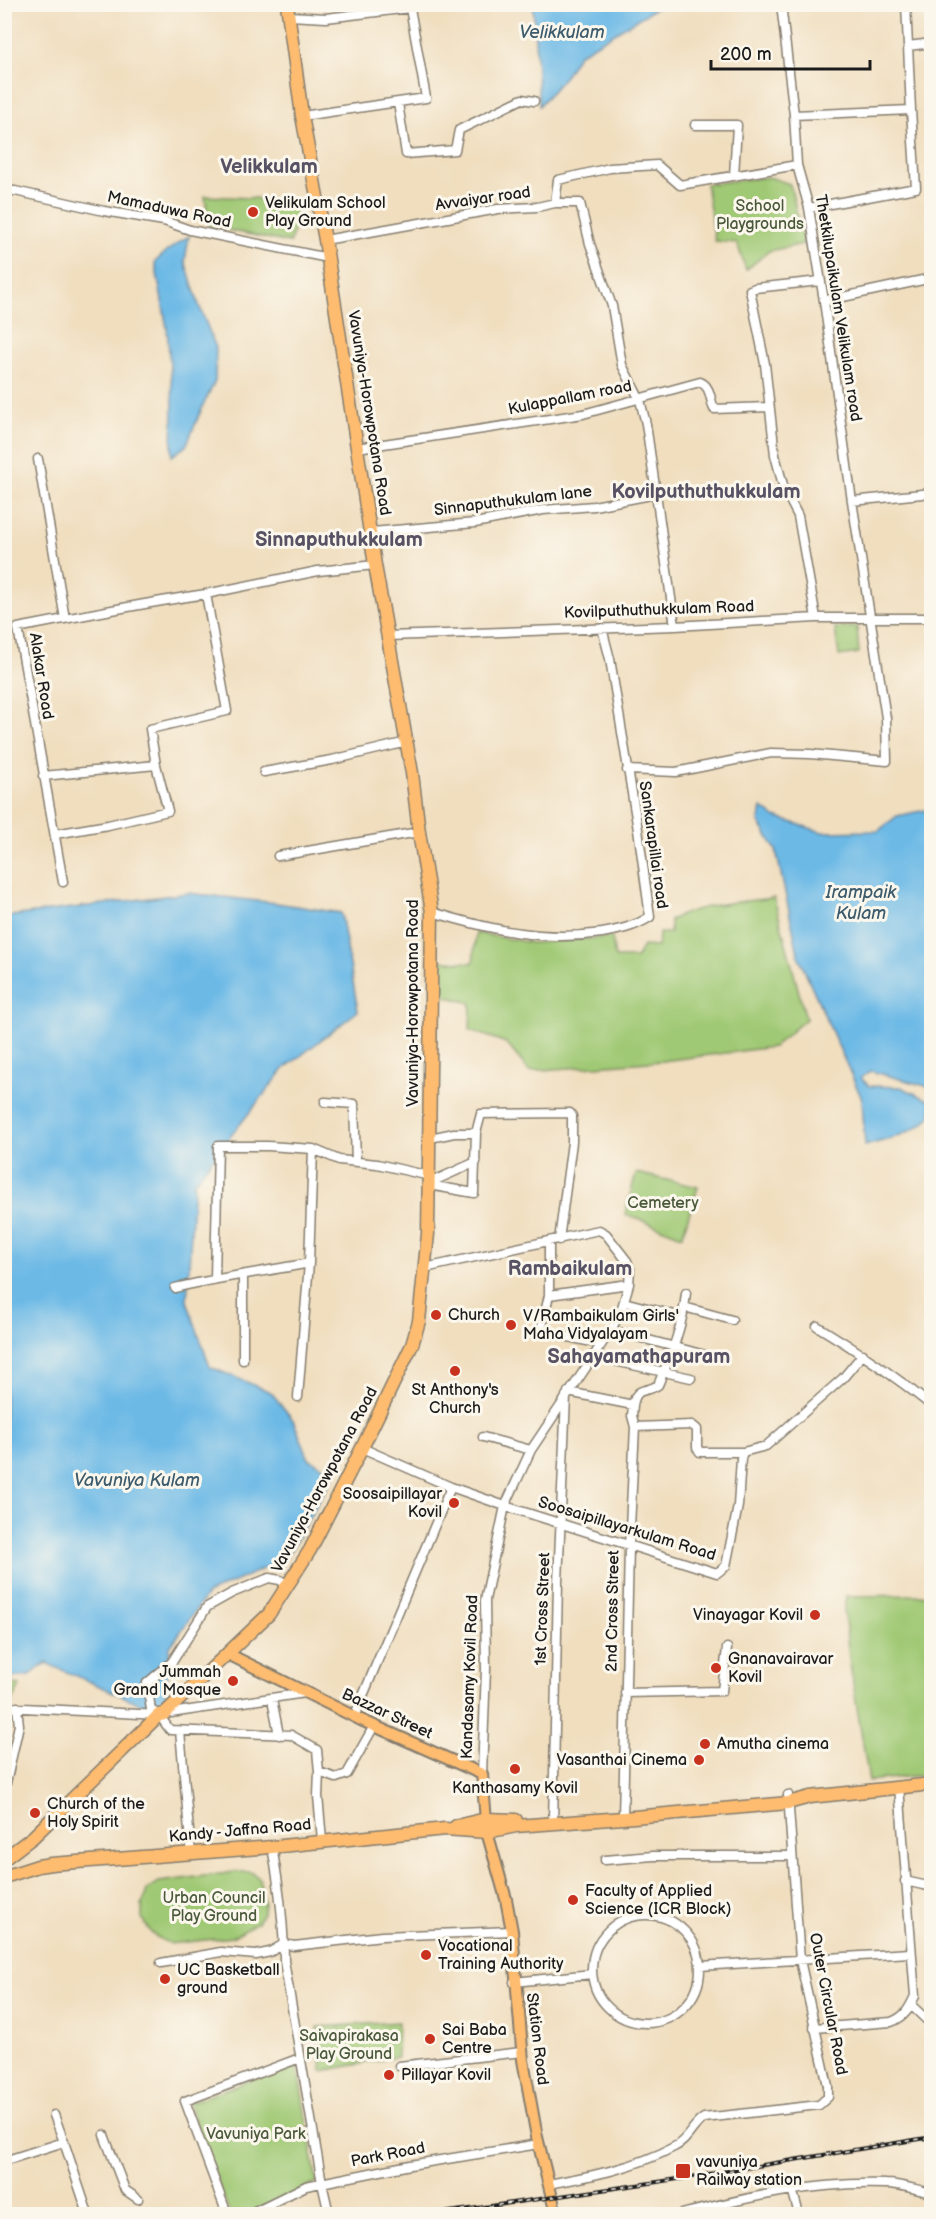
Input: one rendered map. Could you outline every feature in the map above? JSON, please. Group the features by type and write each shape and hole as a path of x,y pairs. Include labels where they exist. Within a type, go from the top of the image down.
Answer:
{"highway":[{"name":"Vavuniya-Horowpotana Road","path":"4,1876 7,1863 33,1836 269,1614 310,1550 412,1345 419,1322 430,1182 432,912 407,742 375,565 372,532 328,258 302,116 288,10"},
{"name":"Kandy - Jaffna Road","path":"7,1863 34,1865 272,1846 486,1825 516,1826 554,1820 932,1784"},
{"name":"Vavuniya-Horowpotana Road","path":"7,1863 22,1853 33,1836"},
{"path":"22,1853 26,1862 34,1865"},
{"name":"Kandy - Jaffna Road","path":"4,1876 34,1865"}],"main road":[{"name":"Bazzar Street","path":"228,1654 374,1726 482,1774"},
{"path":"482,1774 486,1825"},
{"name":"Station Road","path":"486,1825 512,1931 514,1982 522,2052 539,2144 556,2214"}],"street":[{"name":"Thetkilupaikulam Velikulam road","path":"627,770 676,772 771,753 887,761 886,718 824,301 809,208 797,165 794,115 781,4"},
{"path":"809,208 916,188 906,4"},
{"path":"288,10 326,18 410,8 426,98 302,116"},
{"path":"908,46 932,43"},
{"path":"398,103 406,154 455,150 459,130 522,99 534,101"},
{"path":"794,115 911,110"},
{"path":"695,125 737,125 734,176"},
{"name":"Avvaiyar road","path":"325,240 498,209 537,207 555,203 558,180 610,168 657,165 680,185 797,165"},
{"name":"Mamaduwa Road","path":"4,191 15,191 104,211 164,221 190,230 328,258"},
{"path":"555,203 580,203 590,244 612,306 622,365 640,400 646,424 675,626"},
{"path":"824,301 932,278"},
{"path":"816,618 798,516 784,489 775,455 765,364 750,290 820,281"},
{"name":"Kulappallam road","path":"357,448 583,414 700,382 708,388 714,409 768,407"},
{"path":"38,459 65,619"},
{"path":"852,501 932,493"},
{"name":"Sinnaputhukulam lane","path":"372,532 475,523 543,510 594,506 656,494"},
{"name":"Alakar Road","path":"63,882 18,628 318,571 375,565"},
{"path":"55,834 168,811 156,765 150,729 227,711 206,594"},
{"name":"Kovilputhuthukkulam Road","path":"388,636 675,626 816,618 932,618"},
{"name":"Sankarapillai road","path":"432,912 482,927 520,934 559,937 627,928 650,917 610,659 602,628"},
{"path":"264,772 332,760 407,742"},
{"path":"44,776 156,765"},
{"path":"278,856 419,831"},
{"path":"325,1102 354,1104 356,1161"},
{"path":"215,1278 218,1146 313,1149 339,1160 356,1161 474,1193 476,1133 481,1114 556,1112 571,1114 572,1142 560,1240"},
{"path":"430,1138 454,1133 476,1133"},
{"path":"298,1397 309,1263 313,1149"},
{"path":"430,1182 476,1162"},
{"name":"Kandasamy Kovil Road","path":"425,1268 599,1230 603,1231 627,1261 630,1269 624,1302 611,1330 531,1449 505,1506 485,1600 486,1669 482,1774"},
{"path":"549,1242 549,1295 541,1331 601,1344"},
{"path":"175,1288 215,1278 243,1276 309,1263"},
{"path":"243,1276 243,1360"},
{"path":"549,1295 629,1284"},
{"path":"567,1394 633,1405 638,1392 658,1385 675,1345 686,1293"},
{"path":"624,1302 682,1317"},
{"path":"684,1307 732,1320"},
{"path":"817,1326 863,1354 932,1406"},
{"path":"611,1330 675,1345 705,1355"},
{"path":"635,1427 692,1425 697,1429 697,1448 700,1452 743,1452 766,1446 843,1378 863,1354"},
{"path":"592,1356 691,1378"},
{"name":"1st Cross Street","path":"554,1820 558,1582 567,1394"},
{"name":"2nd Cross Street","path":"624,1815 629,1546 635,1427 632,1416 633,1405"},
{"path":"483,1437 531,1449"},
{"name":"Soosaipillayarkulam Road","path":"362,1448 505,1506 714,1573 724,1569 738,1506 743,1452"},
{"path":"354,1716 451,1486"},
{"path":"288,1585 280,1580 269,1578 232,1593 207,1607 172,1662 147,1683 151,1710 162,1715 170,1730 291,1735 317,1750 322,1840"},
{"path":"626,1693 722,1690 727,1648"},
{"path":"4,1707 162,1715 305,1693"},
{"path":"272,1699 279,1735"},
{"path":"4,1792 19,1725 17,1707"},
{"path":"319,1772 336,1778 347,1774 374,1726"},
{"path":"180,1731 192,1853"},
{"path":"814,2028 891,2022 904,2015 915,1996 899,1786"},
{"name":"Outer Circular Road","path":"548,2184 622,2169 674,2148 685,2140 698,2122 704,2118 819,2105 824,2102 830,2092 800,1960 788,1799"},
{"path":"272,1846 285,1936 284,1961 329,2214"},
{"path":"605,1860 653,1856 791,1856"},
{"path":"905,1881 932,1887"},
{"path":"641,1915 658,1917 674,1923 687,1934 696,1949 700,1966 698,1984 690,2001 676,2014 659,2022 641,2024 623,2019 607,2008 597,1992 592,1974 593,1957 599,1941 610,1928 625,1919 641,1915"},
{"path":"161,1963 221,1952 256,1955 270,1952 284,1944 294,1946 382,1936 512,1931"},
{"path":"700,1966 910,1953"},
{"path":"514,1982 592,1974"},
{"path":"911,2005 932,2025"},
{"path":"399,2066 522,2052"},
{"path":"227,2214 185,2101 300,2058"},
{"path":"54,2115 88,2214"},
{"path":"104,2136 125,2190 138,2199"},
{"path":"4,2161 64,2142"},
{"name":"Park Road","path":"249,2214 306,2186 410,2165 539,2144"},
{"path":"682,2214 792,2189 888,2184 932,2193"},
{"path":"792,2189 799,2214"}],"green space":[{"name":"School Playgrounds","path":"769,177 790,184 804,244 769,251 746,270 737,243 715,241 706,184"},
{"name":"Velikulam School Play Ground","path":"205,196 297,200 300,223 295,226 290,243 209,226"},
{"path":"857,627 859,653 839,656 835,628"},
{"path":"774,898 806,1019 773,1047 662,1061 529,1071 506,1043 470,1030 471,1003 436,994 436,960 473,963 476,933 533,943 612,937 615,958 636,958 643,946 658,947 659,933 670,933 670,920 683,914 721,904"},
{"name":"Cemetery","path":"636,1173 698,1187 682,1236 625,1214"},
{"path":"931,1595 931,1774 869,1781 849,1658 844,1611 846,1596"},
{"path":"4,1681 20,1686 11,1705 5,1705"},
{"name":"Urban Council Play Ground","path":"251,1872 259,1878 264,1902 263,1913 256,1923 232,1937 169,1944 152,1934 142,1918 142,1905 147,1890 159,1882"},
{"name":"Saivapirakasa Play Ground","path":"398,2022 397,2057 322,2071 318,2027"},
{"name":"Vavuniya Park","path":"297,2063 317,2183 246,2214 230,2214 188,2103"}],"water":[{"name":"Velikkulam","path":"533,4 661,5 578,55 566,75 539,106"},
{"path":"189,236 185,261 216,348 215,381 186,446 172,456 173,403 167,328 155,262"},
{"name":"Irampaik Kulam","path":"762,808 775,817 822,832 878,831 897,816 931,809 931,1085 929,1087 871,1071 861,1078 869,1086 901,1087 931,1101 928,1119 908,1132 865,1146 862,1099 799,958 776,850 759,822"},
{"name":"Vavuniya Kulam","path":"188,893 341,913 358,1011 285,1068 194,1182 187,1301 210,1367 271,1392 293,1420 309,1459 335,1473 279,1570 269,1566 207,1594 170,1647 164,1714 46,1663 29,1676 5,1678 4,917"}],"railway":[{"path":"435,2214 685,2178 932,2137"}],"place":[{"name":"Velikulam School Play Ground","path":"253,212"},
{"name":"Church","path":"436,1315"},
{"name":"V/Rambaikulam Girls' Maha Vidyalayam","path":"511,1325"},
{"name":"St Anthony's Church","path":"455,1371"},
{"name":"Soosaipillayar Kovil","path":"454,1503"},
{"name":"Vinayagar Kovil","path":"815,1615"},
{"name":"Gnanavairavar Kovil","path":"716,1668"},
{"name":"Jummah Grand Mosque","path":"233,1681"},
{"name":"Amutha cinema","path":"705,1744"},
{"name":"Vasanthai Cinema","path":"699,1760"},
{"name":"Kanthasamy Kovil","path":"515,1769"},
{"name":"Church of the Holy Spirit","path":"35,1813"},
{"name":"Faculty of Applied Science (ICR Block)","path":"573,1900"},
{"name":"Vocational Training Authority","path":"426,1955"},
{"name":"UC Basketball ground","path":"165,1979"},
{"name":"Sai Baba Centre","path":"430,2039"},
{"name":"Pillayar Kovil","path":"389,2075"},
{"name":"vavuniya Railway station","path":"683,2171"}],"district":[{"name":"Velikkulam","path":"269,167"},
{"name":"Kovilputhuthukkulam","path":"706,492"},
{"name":"Sinnaputhukkulam","path":"339,540"},
{"name":"Rambaikulam","path":"570,1269"},
{"name":"Sahayamathapuram","path":"639,1357"}]}
